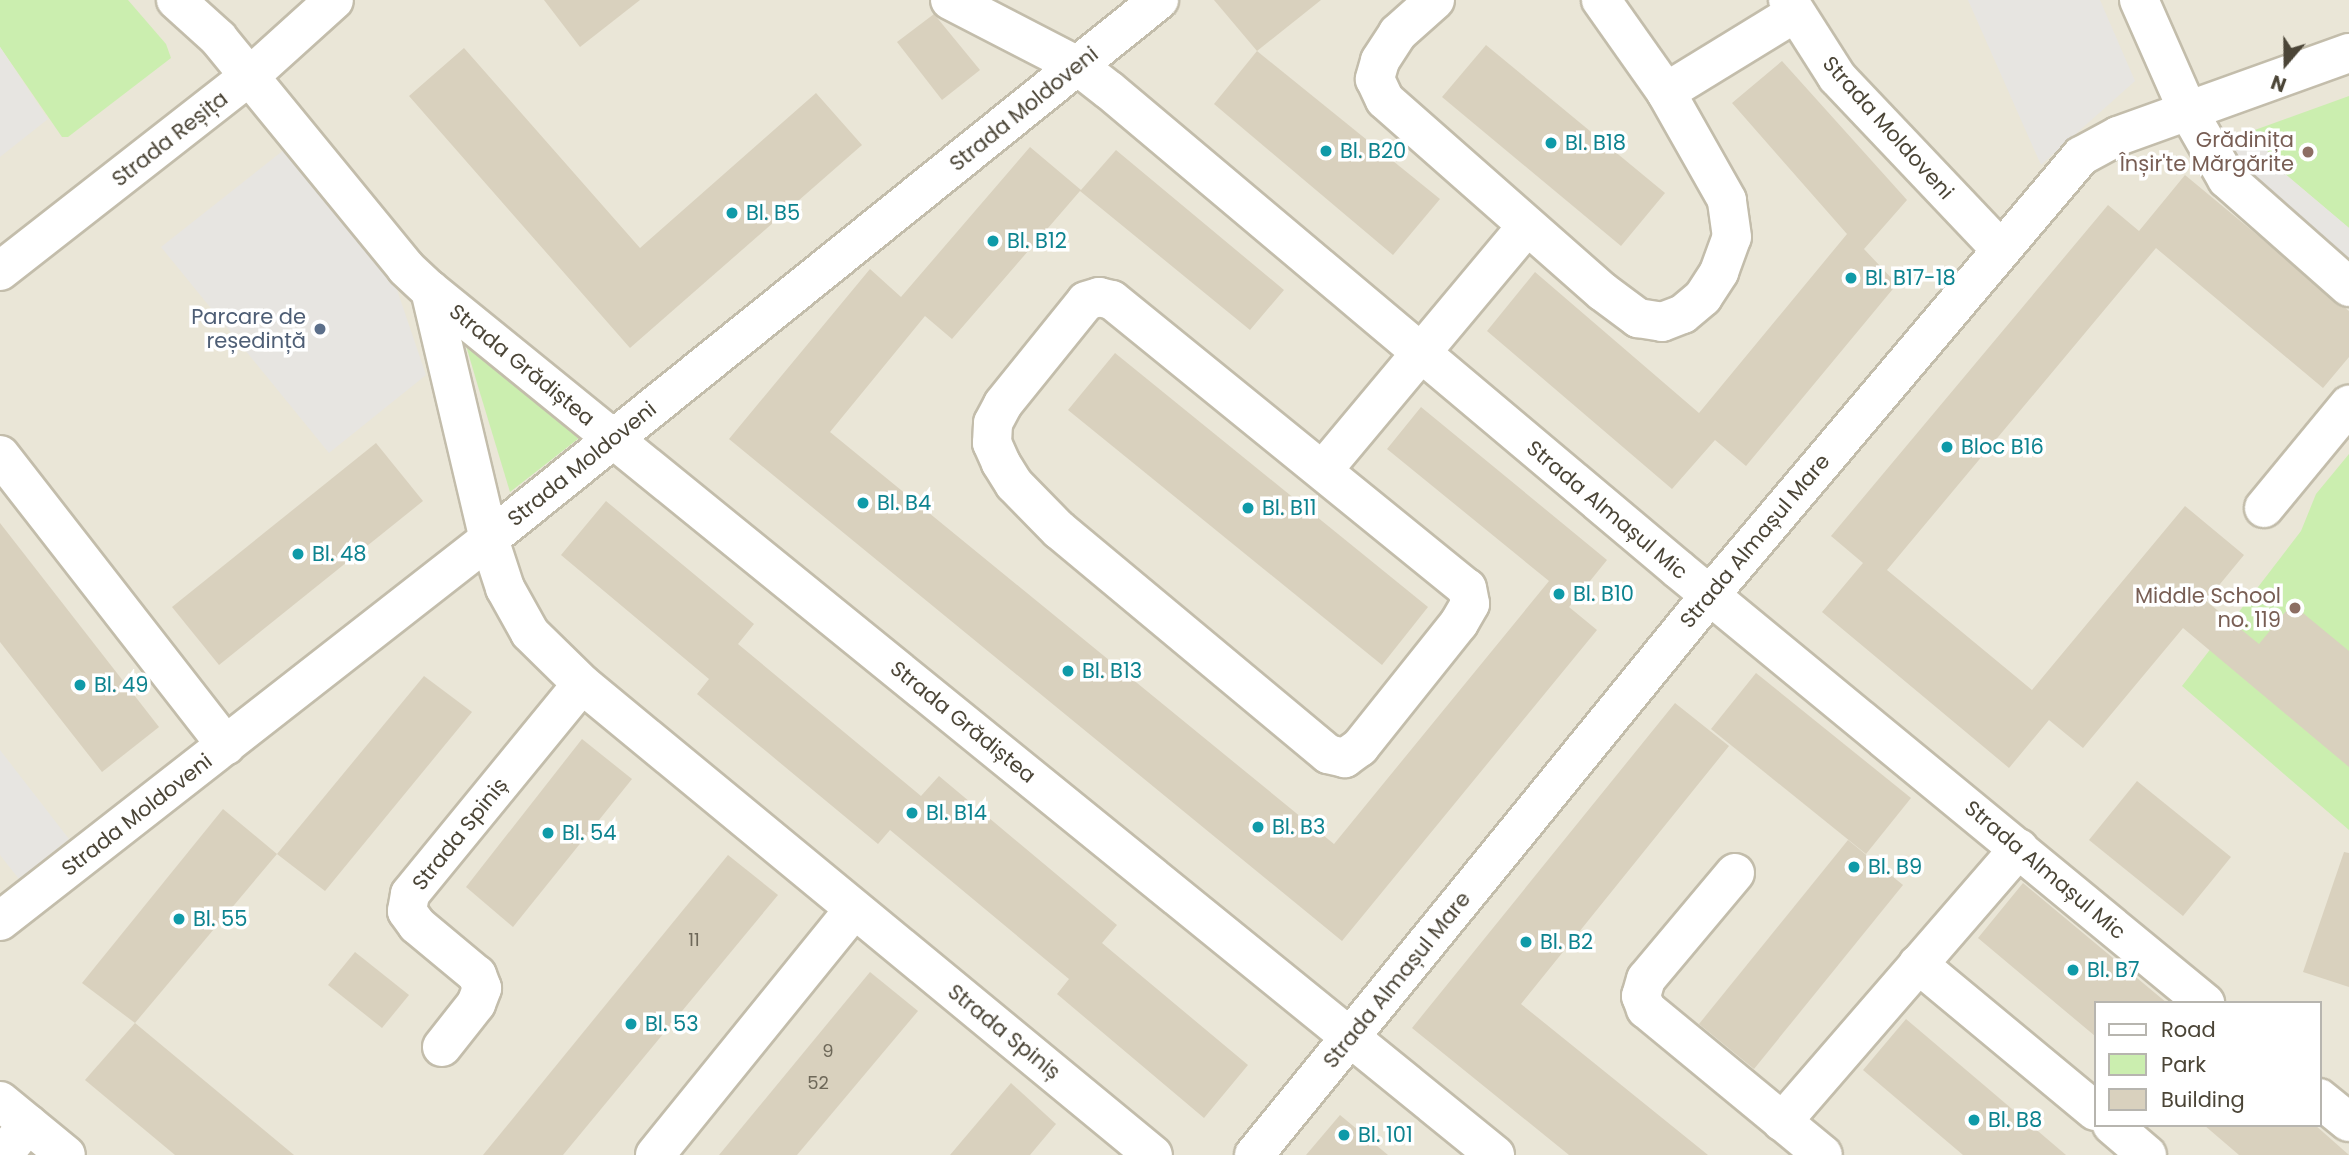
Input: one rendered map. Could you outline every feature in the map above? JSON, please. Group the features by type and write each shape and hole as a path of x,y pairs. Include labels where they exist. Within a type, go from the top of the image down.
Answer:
{"street":[{"name":"Strada Grădiștea","path":"176,0 206,24 399,260 430,290 1495,1155"},
{"name":"Strada Reșița","path":"0,271 250,75 334,0"},
{"name":"Strada Almașul Mic","path":"950,0 1005,11 1078,66 1710,596 2203,1001"},
{"name":"Strada Moldoveni","path":"0,921 489,539 1159,0"},
{"path":"1436,0 1398,33 1380,61 1375,79 1385,100 1527,226 1638,318 1662,323 1683,314 1703,297 1731,237 1727,200 1666,92 1601,0"},
{"path":"2138,0 2187,109 2234,186 2349,287"},
{"name":"Strada Moldoveni","path":"1792,7 1838,77 1999,248"},
{"path":"1666,92 1792,7"},
{"name":"Strada Almașul Mare","path":"1254,1155 1710,596 1999,248 2087,152 2187,109 2349,53"},
{"path":"1324,470 1527,226"},
{"name":"Strada Grădiștea","path":"430,290 489,539"},
{"path":"1099,297 1112,300 1324,470 1467,588 1470,604 1360,747 1345,758 1328,754 1059,530 1014,484 1001,463 992,443 993,423 1086,301 1099,297"},
{"path":"2264,508 2349,405"},
{"path":"0,455 226,745"},
{"name":"Strada Spiniș","path":"489,539 505,588 530,633 582,684 1153,1155"},
{"name":"Strada Spiniș","path":"442,1047 476,1004 482,988 477,975 417,925 407,911 410,894 582,684"},
{"path":"1782,1122 2019,848"},
{"path":"1735,873 1646,979 1641,996 1646,1009 1823,1155"},
{"path":"655,1155 854,909"},
{"path":"1918,964 2094,1110"},
{"path":"2321,1100 2349,1122"},
{"path":"3,1155 14,1113 66,1155"},
{"path":"2114,1127 2147,1155"}],"shaded area":[{"path":"0,0 2349,0 2349,1155 0,1155"},
{"path":"1968,0 2100,0 2135,81 2041,165"},
{"path":"0,47 48,119 0,157"},
{"path":"2252,131 2284,173 2349,228 2349,287 2209,148"},
{"name":"Parcare de reședință","path":"285,149 395,284 426,375 329,453 161,247"},
{"path":"0,750 69,839 19,879 0,855"}],"green space":[{"path":"0,0 128,0 166,44 171,58 68,137 62,137 0,47"},
{"name":"Grădinița Înșir'te Mărgărite","path":"2349,96 2349,228 2284,173 2252,131"},
{"path":"462,332 583,435 510,492 477,383"},
{"name":"Middle School no. 119","path":"2349,454 2349,830 2182,686 2301,531 2316,494"}],"building":[{"path":"544,0 640,0 580,47"},
{"path":"1214,0 1321,0 1257,51"},
{"path":"934,14 980,70 942,100 897,42"},
{"name":"Bl. B18","path":"1486,45 1665,193 1621,246 1442,97"},
{"name":"Bl. B5","path":"464,48 640,248 816,93 862,145 630,348 409,96"},
{"name":"Bl. B20","path":"1257,51 1440,199 1393,255 1214,104"},
{"name":"Bl. B17-18","path":"1782,61 1907,200 1864,249 1897,284 1746,466 1715,440 1672,489 1487,331 1535,272 1699,413 1847,234 1732,103"},
{"path":"1030,147 1081,190 1116,150 1284,290 1250,330 1080,191 952,339 925,316 830,432 1334,844 1549,581 1387,449 1421,407 1607,560 1569,607 1597,630 1342,941 729,439 870,269 901,297"},
{"name":"Bloc B16","path":"2185,175 2349,311 2349,357 2323,388 2156,248 1887,570 2032,690 2185,506 2244,555 2206,601 2259,644 2292,604 2349,651 2349,767 2183,628 2083,748 2049,720 2009,768 1822,612 1863,563 1831,536 2108,205 2139,231"},
{"name":"Bl. B11","path":"1115,353 1428,607 1382,665 1068,410"},
{"name":"Bl. 48","path":"376,443 423,501 219,665 172,607"},
{"name":"Bl. B14","path":"606,501 754,624 738,644 921,796 939,776 1117,925 1102,943 1248,1065 1204,1118 1057,994 1069,979 890,830 878,844 697,694 709,679 561,555"},
{"name":"Bl. 49","path":"0,523 159,727 102,772 0,642"},
{"path":"1756,673 1911,798 1866,854 1711,729"},
{"name":"Bl. 55","path":"424,676 472,712 325,891 277,854"},
{"name":"Bl. B2","path":"1675,703 1729,746 1521,1004 1708,1155 1569,1155 1412,1028"},
{"name":"Bl. 54","path":"582,739 632,779 513,927 466,887"},
{"path":"2137,781 2231,857 2183,916 2089,840"},
{"name":"Bl. 55","path":"223,809 277,854 135,1023 82,983"},
{"path":"1848,840 1903,885 1754,1069 1699,1024"},
{"path":"2344,852 2349,853 2349,987 2303,972"},
{"name":"Bl. 53","path":"728,855 778,895 563,1155 483,1155"},
{"name":"Bl. B7","path":"2023,883 2165,1001 2094,1001 2094,1035 1978,938"},
{"path":"355,952 409,995 382,1028 328,985"},
{"path":"870,972 918,1011 797,1155 719,1155"},
{"name":"Bl. B8","path":"1906,1019 2066,1155 1963,1155 1863,1070"},
{"path":"135,1023 294,1155 175,1155 85,1080"},
{"path":"1011,1083 1056,1124 1030,1155 950,1155"},
{"name":"Bl. 101","path":"1340,1115 1388,1155 1306,1155"},
{"path":"2206,1127 2317,1127 2349,1155 2239,1155"}],"place":[{"name":"Bl. B18","path":"1551,143"},
{"name":"Bl. B20","path":"1326,151"},
{"name":"Grădinița Înșir'te Mărgărite","path":"2308,152"},
{"name":"Bl. B5","path":"732,213"},
{"name":"Bl. B12","path":"993,241"},
{"name":"Bl. B17-18","path":"1851,278"},
{"name":"Parcare de reședință","path":"320,329"},
{"name":"Bloc B16","path":"1947,447"},
{"name":"Bl. B4","path":"863,503"},
{"name":"Bl. B11","path":"1248,508"},
{"name":"Bl. 48","path":"298,554"},
{"name":"Bl. B10","path":"1559,594"},
{"name":"Middle School no. 119","path":"2295,608"},
{"name":"Bl. B13","path":"1068,671"},
{"name":"Bl. 49","path":"80,685"},
{"name":"Bl. B14","path":"912,813"},
{"name":"Bl. B3","path":"1258,827"},
{"name":"Bl. 54","path":"548,833"},
{"name":"Bl. B9","path":"1854,867"},
{"name":"Bl. 55","path":"179,919"},
{"name":"Bl. B2","path":"1526,942"},
{"name":"Bl. B7","path":"2073,970"},
{"name":"Bl. 53","path":"631,1024"},
{"name":"Bl. B8","path":"1974,1120"},
{"name":"Bl. 101","path":"1344,1135"}]}
